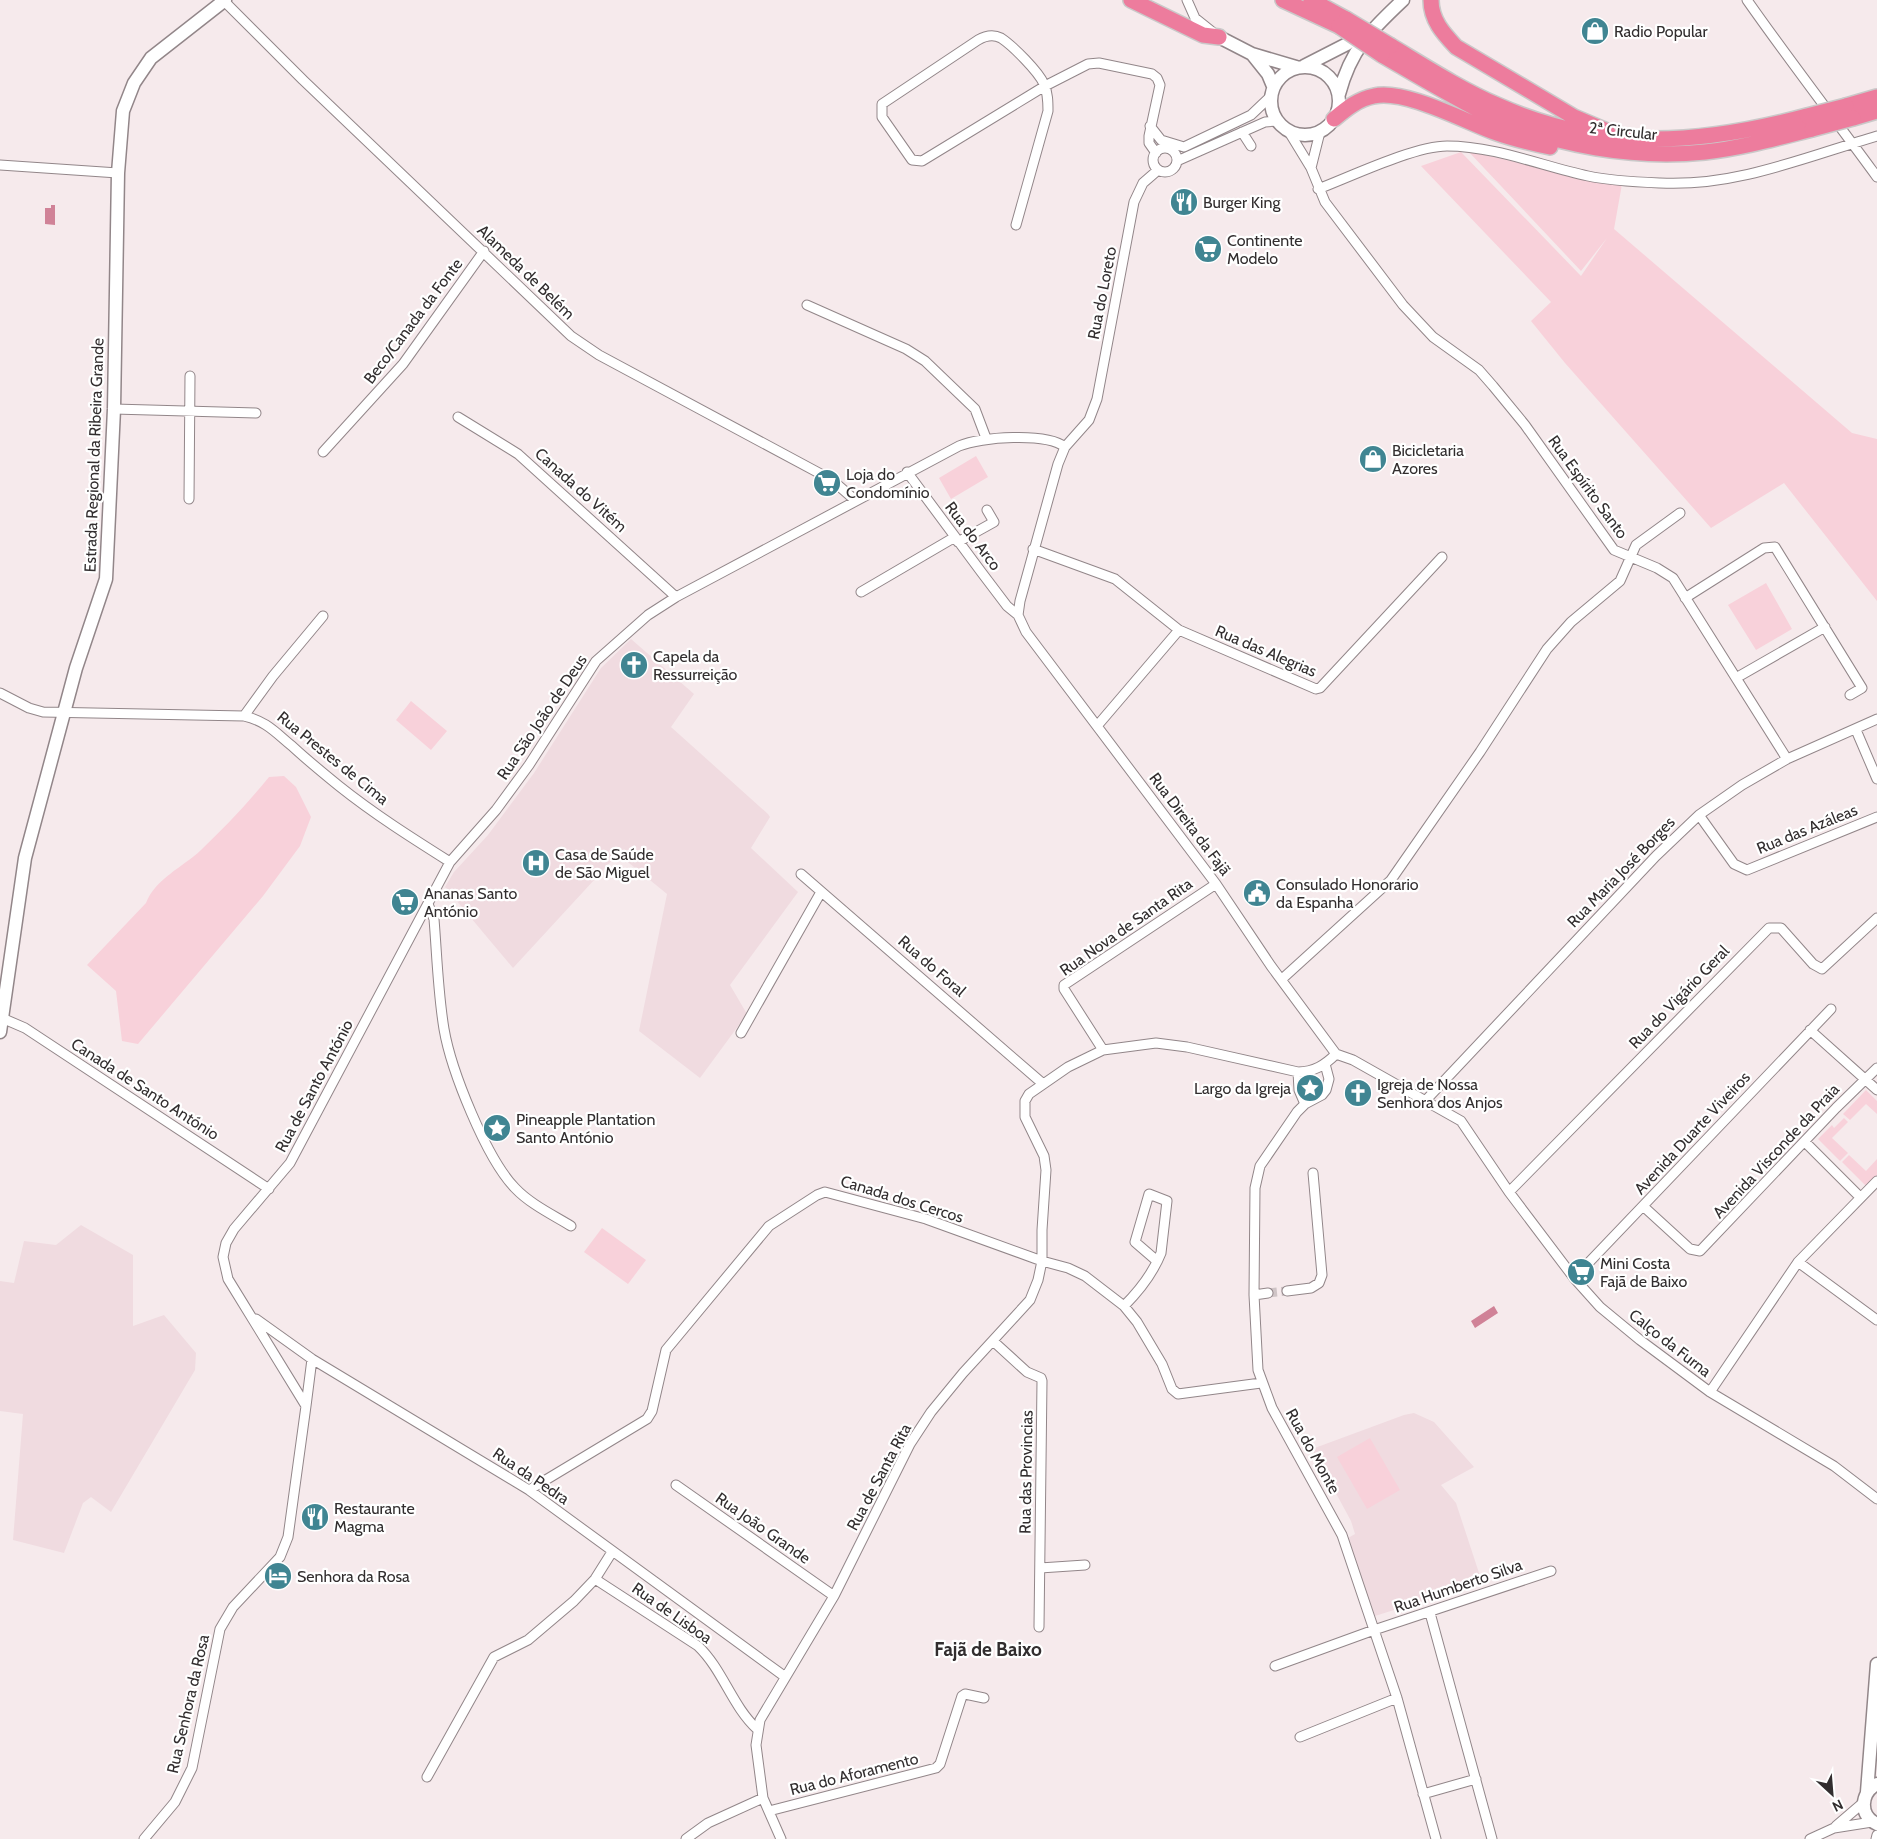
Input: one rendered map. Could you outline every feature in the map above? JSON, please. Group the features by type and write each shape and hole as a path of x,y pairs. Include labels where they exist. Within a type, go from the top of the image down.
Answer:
{"highway":[{"path":"1131,0 1203,35 1219,37"},
{"path":"1283,0 1343,22"},
{"path":"1311,0 1387,50"},
{"path":"1432,0 1435,19 1442,32 1456,47 1574,117 1622,138"},
{"name":"2ª Circular","path":"1387,50 1499,106 1539,121 1574,130 1622,138 1662,140 1702,138 1810,123"},
{"name":"2ª Circular","path":"1387,50 1493,116 1536,133 1581,145 1629,152 1704,152 1739,146 1850,112 1877,111"},
{"path":"1334,119 1360,100 1388,95 1408,99 1521,140 1561,149 1581,145"},
{"name":"2ª Circular","path":"1850,112 1877,97"}],"main road":[{"name":"Estrada Regional da Ribeira Grande","path":"0,1032 2,1004 26,858 65,712 106,579 114,409 118,172 123,111 140,72 152,58 224,0"},
{"path":"1272,91 1287,71 1300,67 1348,44 1393,0"},
{"path":"1339,94 1347,66 1367,35 1403,0"},
{"path":"1219,37 1252,54 1300,67 1314,67 1330,77 1339,94 1340,103 1334,119 1320,132 1305,135 1289,132 1277,121 1270,105 1272,91 1268,74 1252,54"},
{"path":"1875,1823 1867,1816 1877,1664"},
{"path":"1871,1744 1877,1756"}],"street":[{"name":"Alameda de Belém","path":"224,0 303,80 484,251 564,330 590,350 832,480 855,500"},
{"path":"1187,0 1195,18 1219,37"},
{"path":"1747,0 1797,71 1877,177"},
{"path":"1016,225 1048,112 1045,86 1033,69 1000,38 986,36 885,100 880,112 909,157 918,162 1045,86 1088,64 1099,63 1152,74 1157,78 1160,85 1150,126 1149,143 1156,153 1154,164 1158,170 1170,171 1176,157 1184,147 1251,115 1272,91"},
{"path":"1176,157 1265,122 1277,121"},
{"path":"1150,126 1161,140 1184,147"},
{"path":"1242,132 1251,146"},
{"name":"Rua Espírito Santo","path":"1282,980 1375,897 1401,868 1547,649 1583,611 1620,581 1630,557 1614,550 1608,544 1525,425 1493,386 1478,370 1433,337 1403,305 1325,202 1318,189 1311,168 1289,132"},
{"path":"1311,168 1320,132"},
{"path":"1318,189 1411,154 1446,146 1486,151 1590,176 1661,183 1730,180 1877,136"},
{"path":"1156,153 1165,149 1176,157"},
{"path":"0,165 118,172"},
{"name":"Rua do Loreto","path":"1065,447 1084,428 1097,399 1134,202 1143,183 1158,170"},
{"name":"Beco/Canada da Fonte","path":"323,452 403,364 484,251"},
{"path":"807,305 906,349 925,361 975,409 986,438"},
{"path":"189,499 190,376"},
{"path":"114,409 256,413"},
{"name":"Canada do Vitém","path":"458,417 518,454 676,597"},
{"name":"Rua São João de Deus","path":"450,862 501,803 596,661 648,615 676,597 958,446 986,438 1052,440 1065,447"},
{"path":"1018,616 1033,549 1058,464 1065,447"},
{"name":"Rua do Arco","path":"907,472 1007,606 1018,616"},
{"path":"861,592 994,522 987,510"},
{"path":"1680,513 1640,542 1630,557 1657,568 1672,578 1787,759"},
{"path":"1685,598 1764,548 1774,547 1862,688 1850,695"},
{"path":"1033,549 1115,579 1179,630 1097,726"},
{"name":"Rua das Alegrias","path":"1179,630 1316,689 1320,688 1442,557"},
{"path":"244,716 273,676 323,616"},
{"name":"Rua Direita da Fajã","path":"1018,616 1026,632 1216,884 1336,1054"},
{"path":"1736,678 1824,627"},
{"name":"Rua Prestes de Cima","path":"0,693 29,708 43,712 244,716 266,723 340,787 415,840 450,862"},
{"name":"Rua Maria José Borges","path":"1427,1100 1656,856 1699,815 1742,785 1787,759 1856,730 1877,719"},
{"path":"1856,730 1877,779"},
{"name":"Rua das Azáleas","path":"1699,815 1734,864 1738,868 1748,870 1877,817"},
{"name":"Rua de Santo António","path":"306,1406 228,1279 223,1257 226,1243 234,1229 290,1163 450,862"},
{"name":"Rua do Foral","path":"801,874 1042,1083"},
{"name":"Rua Nova de Santa Rita","path":"1103,1050 1064,989 1064,985 1216,884"},
{"path":"741,1032 821,892"},
{"path":"428,904 434,919 444,1030 452,1061 486,1145 507,1179 520,1193 571,1226"},
{"name":"Rua do Vigário Geral","path":"1509,1192 1769,928 1781,928 1813,964 1822,969 1877,918"},
{"name":"Avenida Duarte Viveiros","path":"1574,1278 1831,1009"},
{"name":"Canada de Santo António","path":"2,1018 26,1028 269,1189"},
{"path":"1810,1030 1877,1090"},
{"path":"1042,1083 1103,1050 1156,1043 1187,1047 1298,1072 1314,1070 1325,1064 1336,1054"},
{"name":"Calço da Furna","path":"1336,1054 1353,1060 1427,1100 1465,1125 1509,1192 1574,1278 1600,1307 1674,1367 1710,1392 1834,1466 1877,1499"},
{"name":"Rua do Monte","path":"1325,1064 1329,1079 1326,1090 1322,1095 1305,1104 1279,1136 1260,1166 1255,1188 1255,1352 1261,1383 1272,1408 1338,1526 1397,1698 1436,1839"},
{"name":"Avenida Visconde da Praia","path":"1644,1206 1690,1249 1696,1252 1704,1248 1877,1068"},
{"path":"1298,1072 1299,1090 1305,1104"},
{"name":"Rua de Santa Rita","path":"781,1839 763,1798 757,1759 757,1729 784,1676 834,1596 910,1444 937,1406 1030,1300 1038,1280 1042,1261 1046,1170 1044,1156 1025,1117 1024,1109 1029,1094 1042,1083"},
{"path":"1805,1142 1860,1197"},
{"path":"1287,1291 1311,1288 1319,1283 1322,1275 1313,1173"},
{"path":"1710,1392 1798,1262 1877,1181"},
{"name":"Canada dos Cercos","path":"529,1490 647,1419 652,1411 666,1350 769,1226 821,1193 831,1193 926,1219 1042,1261 1068,1268 1085,1276 1124,1306 1150,1342 1174,1392 1183,1394 1261,1383"},
{"path":"1124,1306 1134,1296 1158,1261 1161,1253 1167,1201 1149,1194 1135,1242 1158,1261"},
{"path":"1798,1262 1877,1320"},
{"path":"1254,1295 1268,1293"},
{"name":"Rua da Pedra","path":"252,1316 312,1359 529,1490 784,1676"},
{"name":"Rua das Provincias","path":"993,1341 1027,1372 1041,1378 1042,1381 1038,1627"},
{"name":"Rua Senhora da Rosa","path":"144,1839 176,1802 192,1768 220,1629 233,1607 280,1556 288,1537 312,1359"},
{"name":"Rua João Grande","path":"676,1485 834,1596"},
{"path":"427,1777 494,1657 534,1635 574,1601 595,1579 612,1552"},
{"path":"1040,1568 1085,1566"},
{"name":"Rua Humberto Silva","path":"1275,1666 1374,1630 1430,1613 1551,1571"},
{"name":"Rua de Lisboa","path":"595,1579 702,1649 711,1660 748,1721 757,1729"},
{"path":"1430,1613 1492,1839"},
{"name":"Rua do Aforamento","path":"769,1811 936,1768 940,1764 962,1696 965,1694 984,1698"},
{"path":"1300,1737 1397,1698"},
{"path":"1423,1794 1476,1778"},
{"path":"1834,1828 1869,1793"},
{"path":"686,1839 708,1823 763,1798"},
{"path":"1810,1839 1834,1828 1854,1823 1875,1823"},
{"path":"1876,1839 1877,1835"}],"shaded area":[{"path":"1468,151 1558,172 1622,184 1614,229 1852,433 1877,439 1877,601 1784,483 1711,528 1565,363 1531,321 1551,302 1421,166 1461,152 1581,276 1607,238 1581,271"},
{"path":"51,205 55,205 55,225 45,224 45,208 51,208"},
{"path":"976,456 988,477 951,499 939,478"},
{"path":"1766,583 1792,629 1756,650 1728,605"},
{"name":"Casa de Saúde de São Miguel","path":"631,639 694,694 671,727 768,814 770,817 751,848 798,892 730,985 747,1014 700,1078 639,1031 667,894 618,854 513,968 445,887 454,872 488,835 534,773 601,668"},
{"path":"411,701 447,731 431,750 396,720"},
{"path":"284,776 296,787 311,817 300,846 263,896 138,1044 122,1041 116,991 87,965 146,903 156,887 210,841 269,777"},
{"path":"1866,1090 1877,1101 1877,1114 1866,1104 1850,1120 1843,1114"},
{"path":"1844,1118 1848,1122 1832,1138 1848,1153 1840,1161 1818,1139 1832,1125 1834,1128"},
{"path":"1849,1155 1866,1171 1877,1159 1877,1175 1866,1186 1842,1162"},
{"path":"81,1225 133,1255 133,1326 164,1315 196,1353 195,1370 111,1512 91,1497 83,1503 64,1553 13,1540 23,1414 0,1411 0,1281 14,1283 24,1241 56,1245"},
{"path":"602,1228 646,1260 628,1284 584,1252"},
{"path":"1494,1306 1498,1313 1475,1328 1471,1321"},
{"path":"1414,1413 1434,1422 1474,1467 1441,1485 1456,1503 1482,1582 1375,1616 1348,1538 1355,1534 1351,1521 1312,1449"},
{"path":"1370,1438 1400,1490 1367,1509 1337,1457"}],"tunnel":[{"path":"1268,1293 1287,1291"}],"place":[{"name":"Radio Popular","path":"1595,31"},
{"name":"Burger King","path":"1184,202"},
{"name":"Continente Modelo","path":"1208,249"},
{"name":"Bicicletaria Azores","path":"1373,459"},
{"name":"Loja do Condomínio","path":"827,483"},
{"name":"Capela da Ressurreição","path":"634,665"},
{"name":"Casa de Saúde de São Miguel","path":"536,863"},
{"name":"Consulado Honorario da Espanha","path":"1257,893"},
{"name":"Ananas Santo António","path":"405,902"},
{"name":"Largo da Igreja","path":"1310,1088"},
{"name":"Igreja de Nossa Senhora dos Anjos","path":"1358,1093"},
{"name":"Pineapple Plantation Santo António","path":"497,1128"},
{"name":"Mini Costa Fajã de Baixo","path":"1581,1272"},
{"name":"Restaurante Magma","path":"315,1517"},
{"name":"Senhora da Rosa","path":"278,1576"}],"district":[{"name":"Fajã de Baixo","path":"988,1649"}]}
